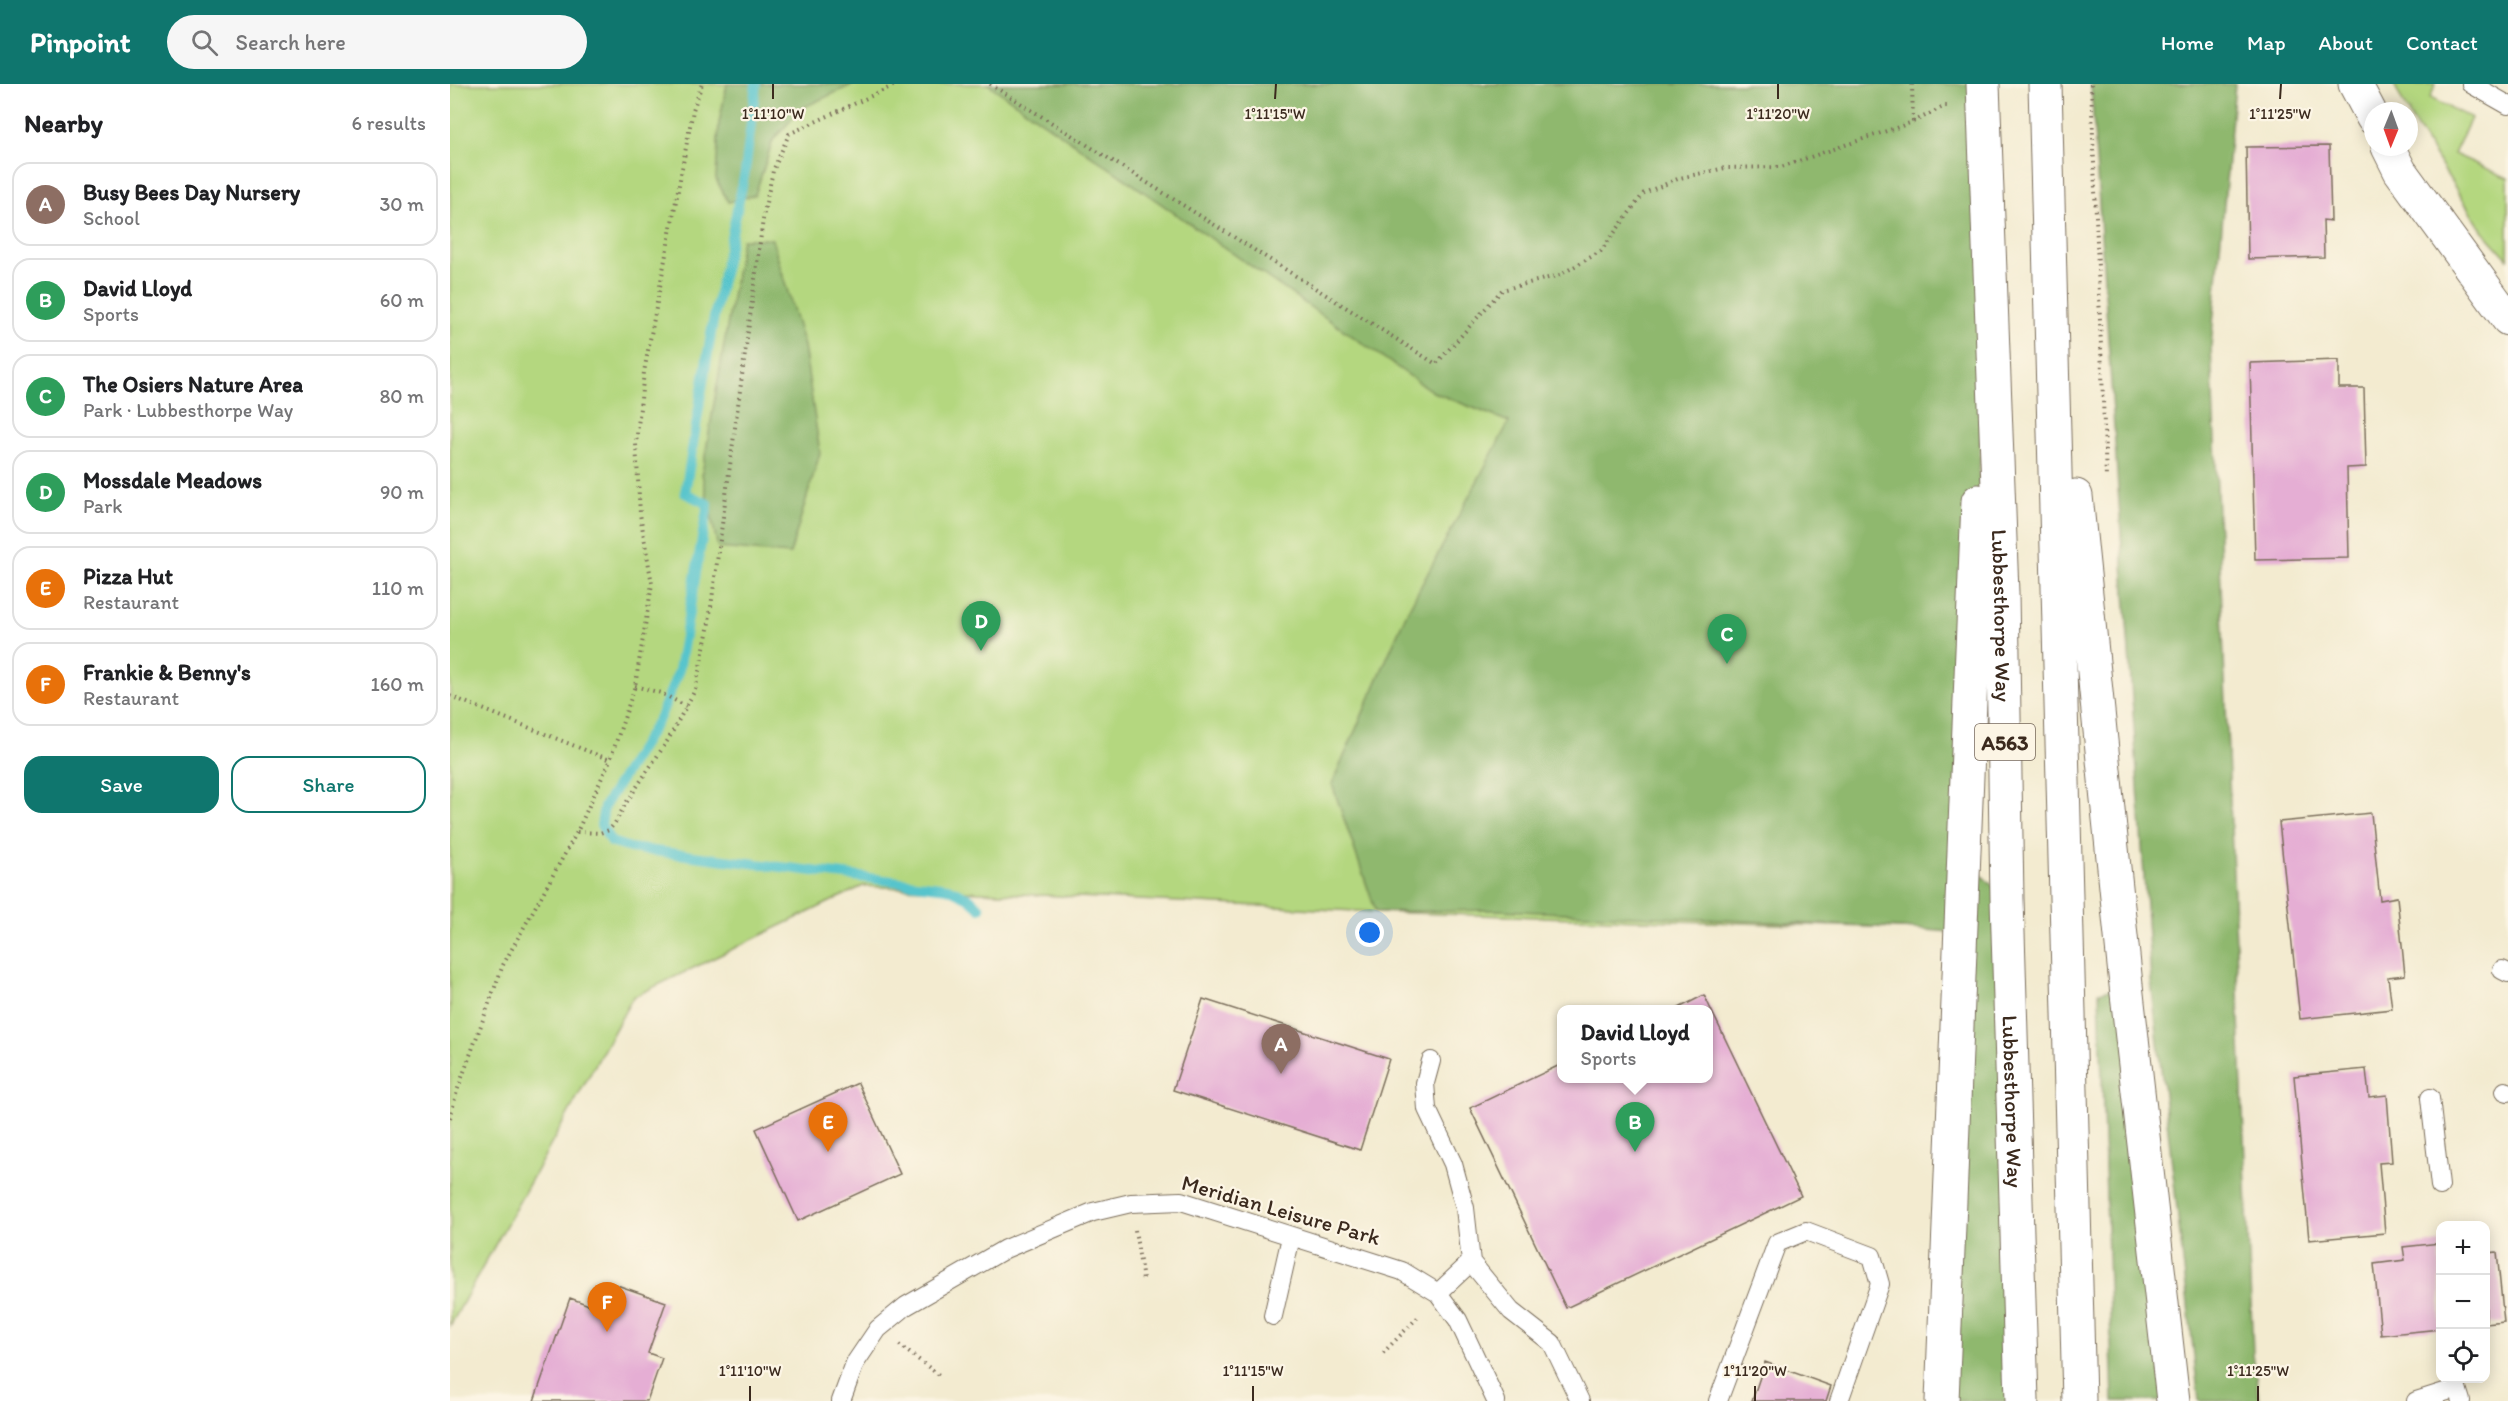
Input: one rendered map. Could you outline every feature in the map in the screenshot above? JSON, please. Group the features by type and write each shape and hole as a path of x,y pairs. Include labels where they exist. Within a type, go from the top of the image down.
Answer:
{"main road":[{"name":"A563","path":"2045,84 2079,1401"},
{"path":"2355,84 2365,102"},
{"name":"Lubbesthorpe Way","path":"1983,93 2002,593 2007,887 2022,1401"},
{"path":"2392,156 2400,171 2508,319"},
{"path":"2047,223 2126,986 2173,1401"},
{"path":"1941,1401 1953,1085 1965,860 1988,240"}],"lane":[{"path":"2471,84 2508,105"},
{"path":"1431,1061 1425,1083 1427,1109 1453,1164 1465,1208 1472,1262 1511,1311 1552,1343 1580,1401"},
{"path":"2430,1098 2440,1186"},
{"name":"Meridian Leisure Park","path":"841,1401 855,1363 878,1329 906,1306 1005,1249 1093,1212 1131,1203 1181,1201 1402,1270 1438,1293 1458,1320 1496,1401"},
{"path":"1718,1401 1777,1243 1806,1231 1872,1256 1880,1284 1839,1401"},
{"path":"1273,1316 1291,1237"},
{"path":"1438,1293 1472,1262"},
{"path":"2416,1401 2457,1388 2461,1401"}],"path":[{"path":"450,1118 457,1091 503,965 577,832 610,760 635,686 652,584 640,514 636,444 644,372 693,110 702,84"},
{"path":"577,832 600,833 609,830 668,740 695,690 708,629 764,212 773,171 789,134 897,84"},
{"path":"990,84 1436,364 1502,290 1560,275 1601,251 1644,193 1680,178 1725,168 1781,167 1913,122 1945,106 1983,93"},
{"path":"1912,84 1913,122"},
{"path":"2091,84 2094,145"},
{"path":"635,686 661,693 686,706"},
{"path":"450,696 610,760"},
{"path":"1131,1203 1143,1280"},
{"path":"1383,1353 1415,1321 1438,1293"},
{"path":"878,1329 939,1375"}],"green space":[{"path":"450,84 1949,84 1942,926 1902,928 1376,912 863,886 633,997 450,1326"},
{"path":"727,84 854,84 802,108 773,140 755,195 728,202 716,179 719,123"},
{"path":"988,84 1983,84 1988,240 1965,860 2007,899 2022,1401 1942,1401 1962,933 1902,928 1497,910 1376,912 1332,784 1407,612 1509,422 1433,392"},
{"path":"2091,84 2235,84 2211,346 2253,1353 2259,1401 2199,1401 2151,981"},
{"path":"2394,84 2436,84 2430,98 2471,118 2454,154 2508,178 2508,259 2482,230 2418,129 2418,102 2403,102"},
{"path":"742,239 772,239 804,346 820,453 790,554 718,548 702,474"},
{"path":"2126,985 2173,1401 2113,1401 2099,992"}],"building":[{"path":"2329,146 2331,221 2323,220 2324,257 2248,259 2246,147"},
{"path":"2339,360 2339,388 2364,388 2366,467 2347,468 2349,558 2255,560 2250,363"},
{"path":"2371,813 2380,900 2397,897 2405,975 2388,977 2392,1009 2300,1019 2279,822"},
{"path":"1704,995 1709,1005 1685,1005"},
{"path":"1203,999 1389,1059 1360,1150 1173,1090"},
{"path":"1713,1014 1801,1196 1566,1308 1470,1108 1557,1066 1557,1083 1713,1083"},
{"path":"2366,1069 2369,1097 2387,1095 2392,1162 2379,1163 2385,1233 2309,1240 2294,1076"},
{"path":"858,1083 900,1174 798,1221 756,1129"},
{"path":"2436,1243 2436,1329 2381,1335 2374,1264 2405,1260 2403,1247"},
{"path":"2497,1252 2504,1322 2490,1324 2490,1275 2490,1253"},
{"path":"614,1284 666,1302 648,1353 662,1358 647,1401 534,1401 570,1298 605,1311"},
{"path":"1765,1362 1831,1386 1826,1401 1752,1401"}],"waterway":[{"path":"756,84 745,172 713,322 685,493 708,504 679,670 660,717 604,807 601,825 611,842 630,848 948,888 969,898 980,908"}],"place":[{"name":"Mossdale Meadows","path":"981,651"},
{"name":"The Osiers Nature Area","path":"1727,664"},
{"name":"Busy Bees Day Nursery","path":"1281,1074"},
{"name":"Pizza Hut","path":"828,1152"},
{"name":"David Lloyd","path":"1635,1152"},
{"name":"Frankie & Benny's","path":"607,1332"}]}
